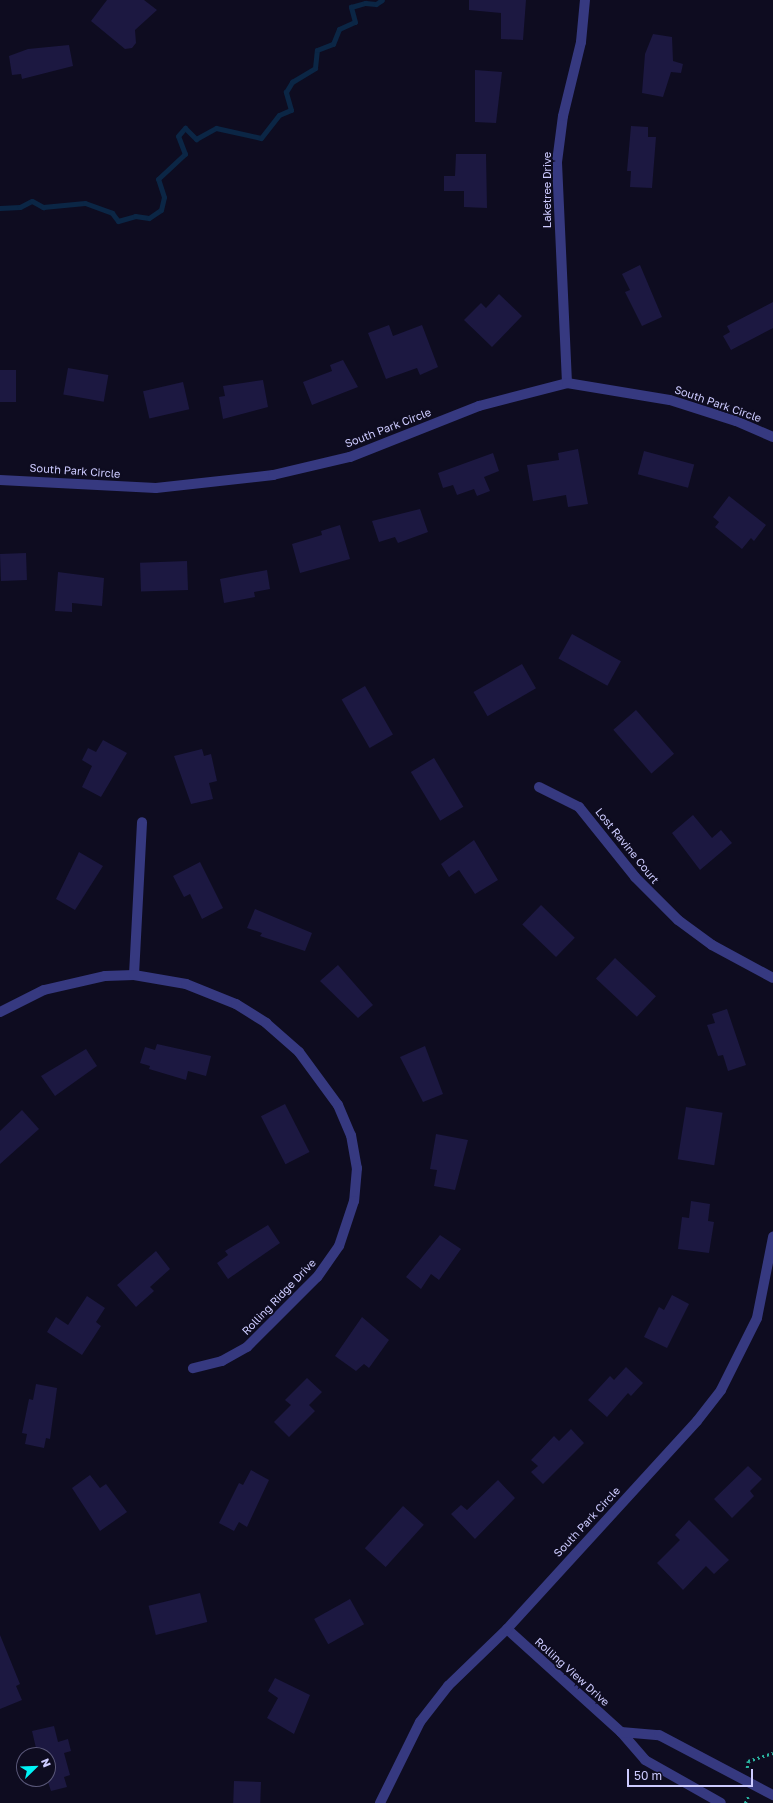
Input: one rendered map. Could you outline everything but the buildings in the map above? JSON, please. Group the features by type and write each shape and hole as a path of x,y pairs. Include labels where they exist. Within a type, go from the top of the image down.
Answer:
{"street":[{"name":"Laketree Drive","path":"567,383 557,162 563,116 582,42 585,0"},
{"name":"South Park Circle","path":"0,480 156,488 273,475 350,456 479,406 567,383 670,400 772,435"},
{"name":"Lost Ravine Court","path":"538,787 579,807 635,877 678,920 712,945 773,978"},
{"path":"134,975 142,822"},
{"name":"Rolling Ridge Drive","path":"0,1012 44,990 73,982 134,975 203,989 266,1023 299,1052 324,1081 338,1105 356,1153 354,1201 346,1232 330,1261 247,1347 222,1361 193,1368"},
{"name":"South Park Circle","path":"380,1803 420,1722 448,1686 507,1628 697,1421 721,1390 757,1318 773,1237"},
{"name":"Rolling View Drive","path":"507,1628 621,1732 645,1760 721,1803"},
{"path":"621,1732 659,1736 773,1795"}],"path":[{"path":"748,1761 773,1754"}],"waterway":[{"path":"0,208 20,207 32,201 43,207 85,203 112,213 118,221 135,216 149,218 161,210 164,197 158,179 185,154 178,136 185,128 196,139 216,128 261,138 279,115 291,110 286,92 292,82 315,68 317,50 333,44 339,29 355,22 351,7 365,3 376,4 382,0"}]}
